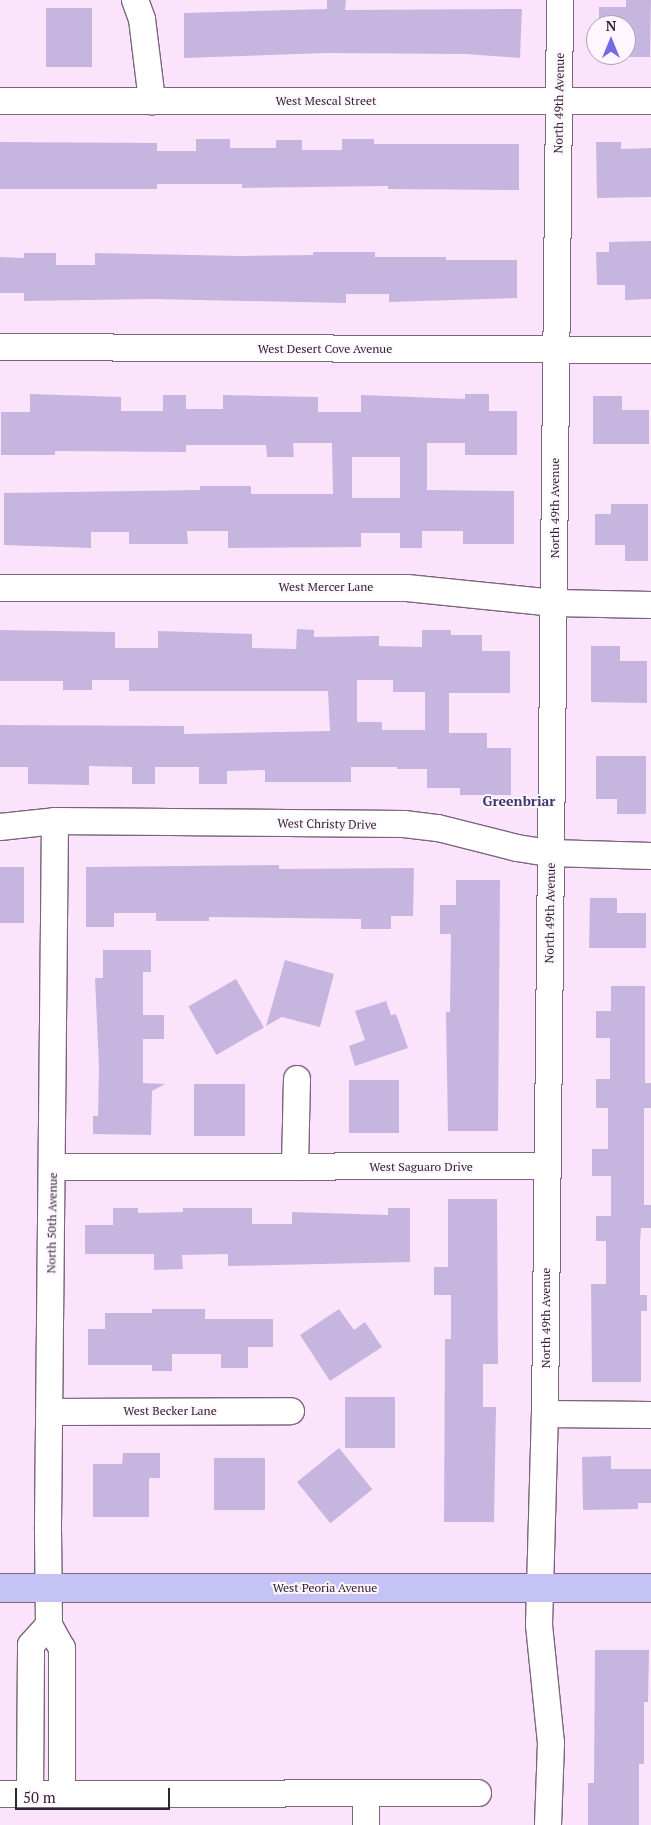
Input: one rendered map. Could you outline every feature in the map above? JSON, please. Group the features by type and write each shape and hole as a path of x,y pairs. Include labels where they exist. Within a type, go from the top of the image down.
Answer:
{"main road":[{"name":"West Peoria Avenue","path":"0,1588 651,1588"}],"street":[{"path":"135,0 142,19 152,101"},
{"name":"North 49th Avenue","path":"548,1825 551,1743 539,1625 545,1414 560,0"},
{"name":"West Mescal Street","path":"0,101 651,101"},
{"name":"West Desert Cove Avenue","path":"0,347 651,350"},
{"name":"West Mercer Lane","path":"0,588 407,588 554,603 651,605"},
{"name":"West Christy Drive","path":"0,827 55,821 404,824 438,828 517,848 550,853 651,856"},
{"name":"North 50th Avenue","path":"49,1625 49,1412 55,821"},
{"path":"296,1167 297,1079"},
{"name":"West Saguaro Drive","path":"52,1167 547,1166"},
{"name":"West Becker Lane","path":"49,1412 291,1411"},
{"path":"545,1414 651,1414"},
{"path":"30,1794 31,1645 49,1625 62,1648 62,1794"},
{"path":"0,1794 478,1793"},
{"path":"366,1794 366,1825"}],"building":[{"path":"327,0 346,0 345,10 522,9 520,58 466,54 326,53 184,58 184,13 327,9"},
{"path":"626,0 651,0 650,57 636,57 636,15 599,15 599,7 626,7"},
{"path":"46,8 92,8 92,67 46,67"},
{"path":"196,139 230,139 230,148 276,148 276,140 302,140 302,150 342,150 342,139 374,139 374,144 519,144 519,190 388,189 388,186 242,188 242,184 157,184 157,189 0,189 0,142 157,143 157,151 196,151"},
{"path":"596,142 621,142 621,149 651,148 651,197 597,198"},
{"path":"651,241 651,299 625,300 625,285 597,285 596,252 609,252 609,242"},
{"path":"313,252 375,252 375,257 446,257 446,260 517,260 517,298 389,302 389,294 346,294 346,303 152,299 24,301 24,293 0,293 0,257 24,258 24,253 56,253 56,265 95,265 95,253 240,256 313,255"},
{"path":"30,394 121,397 121,411 163,411 163,395 186,395 186,409 223,409 223,395 318,397 318,412 361,412 361,395 465,399 465,394 489,394 489,411 517,411 517,455 465,455 465,443 427,443 427,490 514,491 514,544 463,544 463,531 422,531 422,548 400,548 400,533 361,533 361,547 228,548 228,531 187,531 188,544 129,544 129,532 91,532 91,548 4,545 4,493 200,490 200,486 251,486 251,494 333,494 332,443 293,443 294,457 267,457 266,445 186,445 186,452 55,451 55,455 1,455 1,412 30,412","holes":["352,457 400,457 400,498 352,498"]},
{"path":"593,396 622,396 622,410 649,410 649,444 593,444"},
{"path":"611,504 648,504 648,561 625,561 625,545 595,545 595,514 611,514"},
{"path":"297,629 314,630 314,637 379,636 379,646 422,647 422,630 451,630 451,635 482,635 482,651 510,651 510,693 449,693 449,733 487,733 487,748 511,748 511,795 460,795 460,788 427,788 427,769 397,769 397,767 351,767 351,782 265,782 265,770 227,771 227,784 199,784 199,767 155,767 155,784 132,784 132,767 89,766 89,785 28,784 28,767 0,767 0,725 184,726 184,734 330,731 328,691 129,691 129,680 92,680 92,690 63,690 63,681 0,681 0,630 115,632 115,648 158,648 158,631 252,634 252,648 296,649","holes":["357,680 393,680 393,692 425,692 425,730 382,730 382,722 357,722"]},
{"path":"591,646 620,646 620,661 647,661 647,703 591,702"},
{"path":"596,756 646,756 646,814 617,814 617,799 596,799"},
{"path":"279,865 279,869 414,868 413,916 391,916 391,929 361,929 361,919 209,917 209,921 156,921 156,913 114,913 114,927 86,927 86,867"},
{"path":"0,867 24,867 24,923 0,923"},
{"path":"456,880 500,880 498,1131 448,1131 446,1012 450,1012 451,934 440,934 440,905 456,905"},
{"path":"590,898 617,898 617,913 646,913 646,948 589,948"},
{"path":"103,950 151,950 151,972 143,972 143,1015 164,1015 164,1039 143,1039 143,1083 165,1084 152,1091 151,1135 93,1134 93,1116 98,1116 99,1067 95,978 103,978"},
{"path":"285,960 334,974 320,1027 282,1017 266,1026"},
{"path":"236,979 264,1027 216,1055 188,1006"},
{"path":"611,986 645,986 645,1083 651,1083 651,1108 644,1108 644,1205 651,1205 651,1228 641,1228 640,1242 640,1295 647,1295 647,1311 641,1311 641,1382 592,1382 591,1284 606,1284 606,1241 596,1241 596,1216 611,1216 611,1176 592,1176 592,1149 608,1149 608,1108 596,1108 596,1079 610,1079 610,1038 596,1038 596,1011 611,1011"},
{"path":"386,1001 391,1015 396,1014 408,1048 355,1066 349,1046 365,1040 355,1011"},
{"path":"349,1080 399,1080 399,1133 349,1133"},
{"path":"194,1084 245,1084 245,1136 194,1136"},
{"path":"448,1199 497,1199 498,1364 483,1364 483,1407 496,1407 494,1522 444,1522 445,1339 451,1339 451,1295 434,1295 434,1267 448,1267"},
{"path":"113,1208 138,1208 138,1213 183,1212 183,1208 252,1208 252,1224 292,1224 292,1212 388,1215 388,1208 410,1208 410,1262 228,1266 228,1254 182,1255 183,1269 154,1270 154,1254 85,1254 85,1225 113,1225"},
{"path":"152,1309 205,1309 205,1319 273,1319 273,1347 248,1347 248,1368 221,1368 221,1354 172,1354 172,1371 152,1371 152,1365 88,1365 88,1329 105,1329 105,1313 152,1313"},
{"path":"339,1309 354,1330 365,1322 382,1347 330,1381 300,1335"},
{"path":"345,1397 395,1397 395,1448 345,1448"},
{"path":"339,1448 372,1489 330,1523 297,1482"},
{"path":"123,1453 160,1453 160,1478 149,1478 149,1517 93,1517 93,1464 122,1464"},
{"path":"611,1456 611,1469 651,1469 651,1503 638,1503 638,1509 583,1510 582,1457"},
{"path":"214,1458 265,1458 265,1510 214,1510"},
{"path":"595,1650 649,1650 648,1702 644,1702 644,1764 639,1764 639,1825 588,1825 588,1783 594,1783"}],"district":[{"name":"Greenbriar","path":"519,801"}]}
